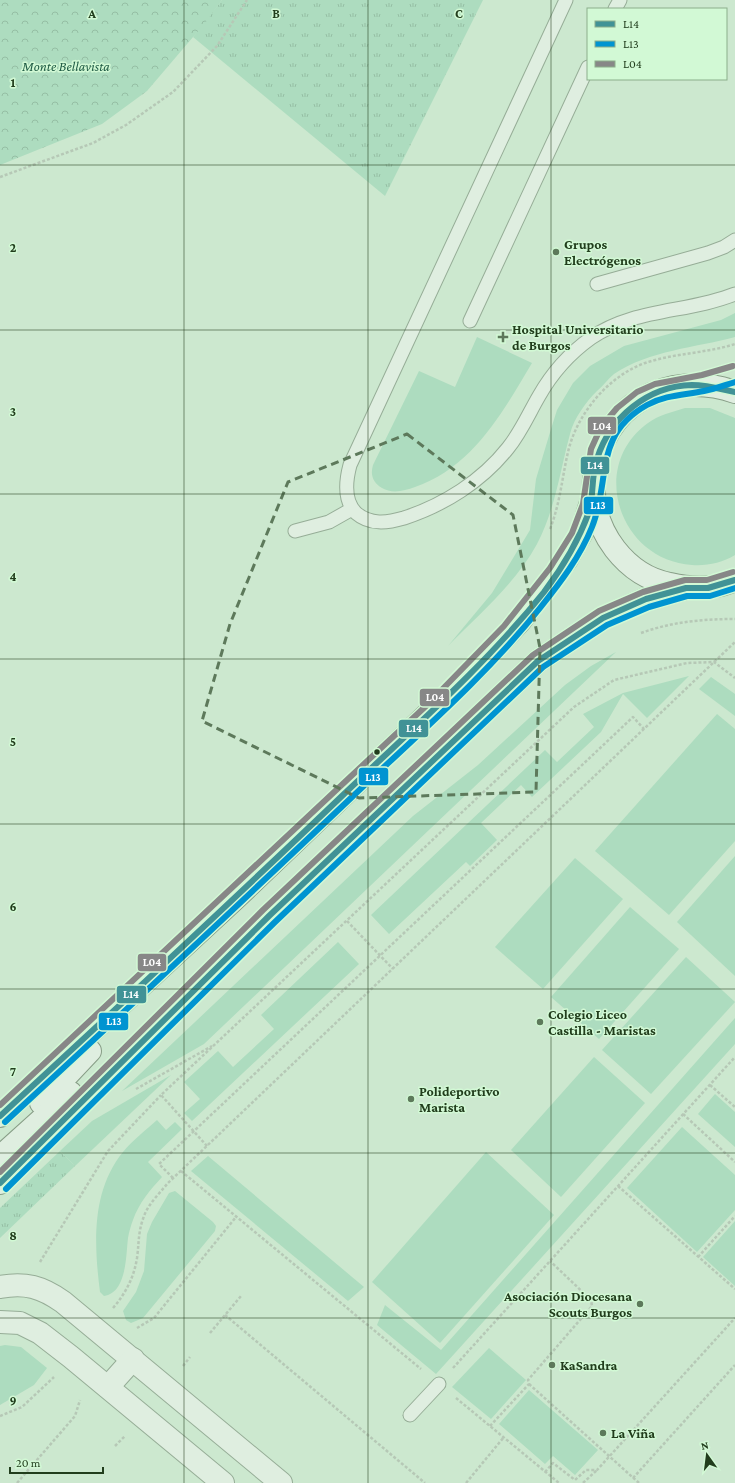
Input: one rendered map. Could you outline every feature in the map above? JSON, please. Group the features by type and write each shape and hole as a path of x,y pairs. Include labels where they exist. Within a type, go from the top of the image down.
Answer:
{"main road":[{"path":"698,384 735,374"},
{"path":"0,1116 237,897 476,668 520,621 567,559 581,534 593,496 596,462 603,441 615,422 630,407 648,395 672,386 698,384 718,386 735,392"},
{"path":"593,496 597,515 608,540 622,558 639,572 660,582 686,588 708,588 733,582"},
{"path":"0,1183 269,916 538,661 603,618 646,599 686,588"},
{"path":"0,1146 237,897"},
{"path":"0,1157 269,916"},
{"path":"0,1287 36,1276 63,1302 281,1483"},
{"path":"1,1322 20,1323 35,1330 108,1387 223,1483"},
{"path":"108,1387 133,1359"}],"lane":[{"path":"566,0 350,464 346,480 347,495 352,509 367,520 377,522 390,521 420,513 463,490 509,448 555,372 574,351 592,337 619,323 654,313 708,302 735,294"},
{"path":"470,321 587,69"},
{"path":"596,284 708,253 724,247 735,240"},
{"path":"295,531 329,522 352,509"},
{"path":"410,1415 439,1384"}],"path":[{"path":"0,177 93,143 126,125 173,92 217,46 247,0"},
{"path":"548,536 558,503 568,451 575,431 596,397 619,377 638,366 664,358 718,349 735,344"},
{"path":"635,636 666,625 710,619 735,619"},
{"path":"95,1329 119,1301 130,1283 135,1270 137,1238 143,1217 151,1203 173,1178 735,642"},
{"path":"36,1276 108,1151 160,1095 574,707 614,680 687,663 714,662 735,678"},
{"path":"173,1178 159,1164 193,1131 633,717 644,729"},
{"path":"347,921 393,969"},
{"path":"132,1091 215,1044"},
{"path":"439,1384 735,1057"},
{"path":"710,1084 735,1107"},
{"path":"160,1095 207,1146"},
{"path":"683,1114 735,1162"},
{"path":"181,1171 559,1483"},
{"path":"618,1186 735,1290"},
{"path":"698,1257 735,1216"},
{"path":"131,1329 146,1324 154,1318 236,1217"},
{"path":"490,1426 529,1384 528,1380 592,1306 593,1303 550,1261"},
{"path":"210,1333 241,1296"},
{"path":"225,1315 425,1483"},
{"path":"584,1483 735,1318"},
{"path":"0,1416 22,1407 42,1390 71,1357"},
{"path":"633,1478 735,1365"},
{"path":"529,1384 639,1483"},
{"path":"18,1483 76,1416 80,1396"},
{"path":"466,1483 504,1437"},
{"path":"545,1472 553,1464 575,1480 586,1470 597,1470"}],"highlighted area":[{"path":"407,434 513,515 540,648 536,792 359,798 202,721 230,624 288,482"}],"green space":[{"name":"Monte Bellavista","path":"0,0 222,0 205,23 147,91 102,124 0,165"},
{"path":"222,0 483,0 385,196 193,37"},
{"path":"735,313 735,337 658,355 628,366 614,374 589,400 577,416 572,428 553,504 537,544 519,572 508,585 448,646 492,593 530,530 536,479 557,410 573,383 590,366 624,346 721,320"},
{"path":"477,337 532,363 510,400 484,436 453,466 435,478 402,491 390,491 382,488 374,481 372,472 373,465 419,371 455,387"},
{"path":"685,408 710,408 735,418 735,555 720,562 703,565 692,565 667,559 646,547 630,529 620,508 616,486 619,463 630,441 652,420"},
{"path":"616,652 204,1044 122,1091 413,816 478,765 565,685 591,666"},
{"path":"689,676 647,718 623,694 601,732 532,797 521,785 481,823 497,840 470,866 466,862 389,934 371,915 545,750 557,762 594,727 583,714 623,693"},
{"path":"711,677 735,694 735,716 699,689"},
{"path":"717,714 735,729 735,841 669,915 595,851"},
{"path":"735,856 735,976 677,922"},
{"path":"575,858 623,899 543,989 495,947"},
{"path":"630,907 679,949 599,1039 551,997"},
{"path":"338,942 359,964 192,1121 184,1113 200,1099 184,1082 218,1051 233,1067 274,1029 261,1015"},
{"path":"686,957 735,1002 651,1094 602,1050"},
{"path":"735,1018 735,1044 436,1374 377,1325 385,1305 441,1350"},
{"path":"594,1057 645,1103 561,1197 511,1150"},
{"path":"171,1075 75,1166 60,1151 92,1121"},
{"path":"715,1094 735,1112 735,1147 698,1114"},
{"path":"157,1120 166,1130 175,1122 182,1129 148,1162 162,1177 145,1197 133,1220 128,1236 126,1263 121,1281 112,1293 104,1296 100,1292 96,1237 100,1201 105,1184 113,1167 123,1152 135,1139"},
{"path":"682,1127 735,1175 735,1210 697,1252 627,1188"},
{"path":"60,1151 75,1166 0,1238 0,1208"},
{"path":"486,1152 554,1215 440,1343 372,1282"},
{"path":"208,1156 364,1287 348,1301 191,1171"},
{"path":"175,1191 213,1222 216,1226 215,1231 143,1318 131,1323 126,1320 123,1311 136,1292 144,1271 147,1234 152,1222 169,1193"},
{"path":"735,1221 735,1286 703,1257"},
{"path":"5,1345 21,1347 47,1368 34,1385 0,1405 0,1346"},
{"path":"489,1348 526,1380 491,1419 452,1387"},
{"path":"529,1390 598,1450 575,1475 553,1456 545,1464 499,1424"}],"transit line":[{"name":"L04","path":"0,1105 427,705 504,626 550,568 572,533 583,504 591,449 601,427 617,408 637,392 655,384 702,375 733,366"},
{"name":"L13","path":"5,1122 424,730 496,659 555,589 582,549 598,509 606,460 611,444 618,430 630,417 647,405 661,399 708,390 735,382"},
{"name":"L14","path":"0,1116 421,722 472,672 521,620 551,583 575,544 589,512 597,459 603,444 621,417 646,398 660,391 676,387 698,385 735,392"},
{"name":"L04","path":"0,1172 263,910 533,655 599,611 643,592 685,580 707,580 733,572"},
{"name":"L14","path":"0,1183 269,916 538,661 603,618 646,599 686,588 708,588 735,580"},
{"name":"L13","path":"6,1189 275,922 543,667 607,625 649,607 687,596 710,596 735,588"}],"place":[{"name":"Grupos Electrógenos","path":"556,252"},
{"name":"Hospital Universitario de Burgos","path":"503,337"},
{"name":"Colegio Liceo Castilla - Maristas","path":"540,1022"},
{"name":"Polideportivo Marista","path":"411,1099"},
{"name":"Asociación Diocesana Scouts Burgos","path":"640,1304"},
{"name":"KaSandra","path":"552,1365"},
{"name":"La Viña","path":"603,1433"}]}
